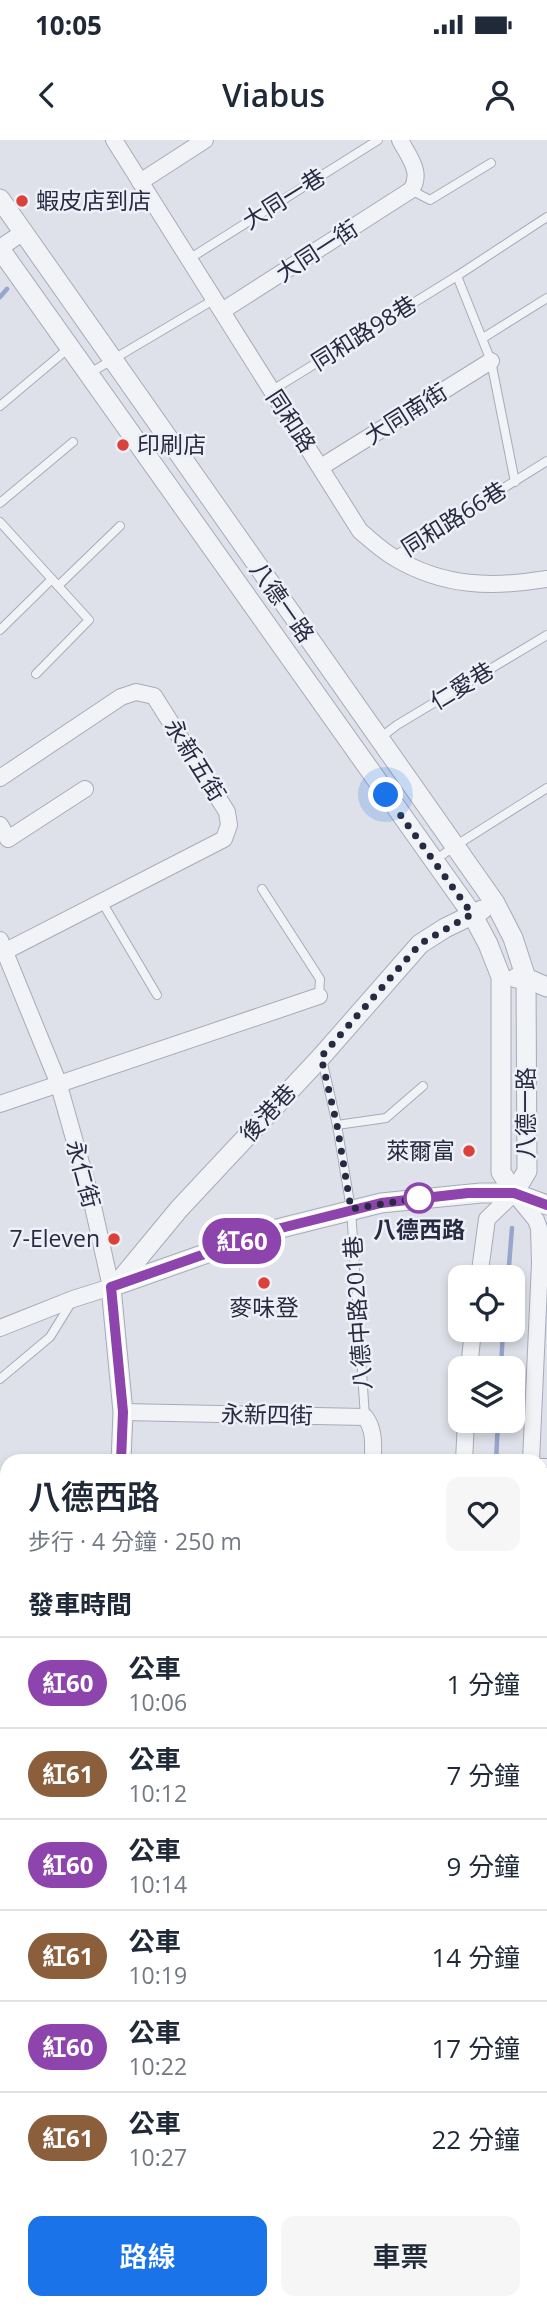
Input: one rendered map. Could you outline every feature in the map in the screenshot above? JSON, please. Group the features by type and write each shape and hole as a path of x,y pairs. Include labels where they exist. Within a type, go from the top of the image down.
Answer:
{"street":[{"name":"同和路","path":"114,140 360,531 393,557 425,573 465,584 547,583"},
{"path":"140,182 205,140"},
{"path":"400,140 417,172 416,182 411,190"},
{"name":"大同一街","path":"219,305 411,190"},
{"name":"八德一路","path":"0,200 495,903 513,938 526,978 527,1171 514,1193 501,1172 501,977 488,944 472,914 0,248 22,233"},
{"name":"大同南街","path":"321,467 491,361"},
{"name":"永新五街","path":"0,778 121,697 136,692 154,696 227,812 229,825 224,839 102,902 2,948"},
{"path":"0,825 8,839 85,789"},
{"name":"後港巷","path":"113,1286 178,1209 321,1057 420,944 495,903"},
{"name":"永仁街","path":"2,948 58,1082 113,1286 123,1412 121,1454"},
{"path":"501,977 526,978 547,987"},
{"path":"0,1104 58,1082 319,996"},
{"path":"0,1328 74,1299 273,1230 351,1209 468,1193 514,1193 547,1205"},
{"path":"514,1193 536,1220 543,1266 531,1454"},
{"path":"482,1265 487,1219 514,1193"},
{"name":"永新四街","path":"123,1412 365,1417"},
{"path":"365,1417 371,1424 373,1454"},
{"path":"464,1454 465,1433"}],"lane":[{"name":"大同一巷","path":"189,259 378,140"},
{"path":"411,190 430,200 491,163"},
{"name":"同和路98巷","path":"271,391 547,218"},
{"path":"457,276 491,361 515,482"},
{"path":"483,338 547,298"},
{"path":"90,373 219,305"},
{"path":"0,406 71,346"},
{"path":"0,503 74,442"},
{"name":"同和路66巷","path":"393,557 547,461"},
{"path":"0,522 89,620 36,674"},
{"path":"0,630 120,526"},
{"name":"仁愛巷","path":"379,739 397,725 547,635"},
{"path":"433,862 547,788"},
{"path":"262,889 320,979 319,996"},
{"path":"102,902 156,995"},
{"name":"八德中路201巷","path":"321,1057 337,1125 351,1209 365,1417"},
{"path":"337,1125 386,1118 423,1086"},
{"path":"0,1379 51,1337 74,1299"}],"waterway":[{"path":"0,297 7,289"},
{"path":"509,1265 512,1228"},
{"path":"502,1342 502,1356"},
{"path":"496,1454 497,1433"}],"bus line":[{"name":"紅60","path":"121,1454 123,1412 111,1287 273,1230 381,1203 468,1193 514,1193 547,1205"}],"place":[{"name":"蝦皮店到店","path":"22,201"},
{"name":"印刷店","path":"123,445"},
{"name":"萊爾富","path":"469,1151"},
{"name":"八德西路","path":"419,1198"},
{"name":"7-Eleven","path":"114,1239"},
{"name":"麥味登","path":"264,1283"}],"route":[{"path":"386,795 472,914 420,944 321,1057 337,1125 351,1209 419,1198"}]}
